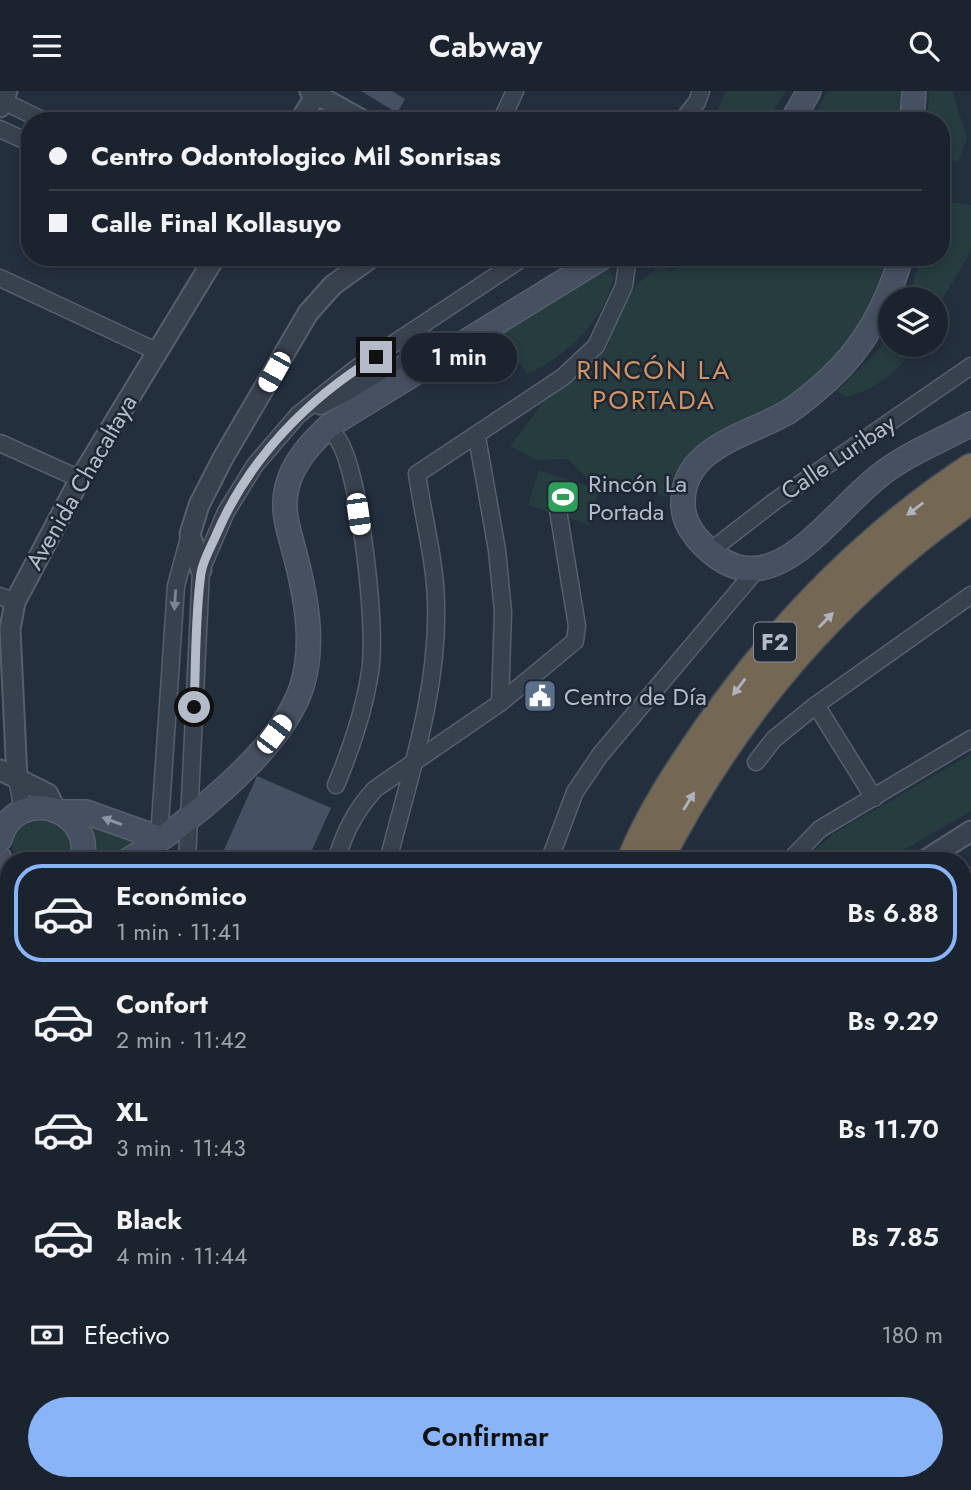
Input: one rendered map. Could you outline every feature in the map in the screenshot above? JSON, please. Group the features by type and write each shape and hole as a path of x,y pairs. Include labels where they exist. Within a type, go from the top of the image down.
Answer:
{"highway":[{"name":"F2","path":"636,852 664,796 701,741 791,622 881,535 971,469"},
{"name":"F2","path":"662,852 684,807 719,753 754,704 809,638 894,555 971,498"}],"main road":[{"path":"797,112 809,91"},
{"path":"913,112 914,91"},
{"path":"0,837 10,820 23,810 39,806 59,811 86,811 159,850 189,816 215,797 260,751 291,711 302,686 308,655 308,621 284,519 287,487 296,464 312,442 329,426 589,266"},
{"path":"897,266 876,320 855,352 832,376 788,412 718,445 702,458 688,476 683,495 683,511 689,529 709,552 724,563 757,569 772,566 794,555 883,473 971,424"},
{"path":"59,811 80,831 83,852"}],"street":[{"path":"505,112 515,91"},
{"path":"689,112 701,91"},
{"path":"305,112 315,92 349,112"},
{"path":"3,100 26,112"},
{"path":"0,129 21,139"},
{"name":"Avenida Chacaltaya","path":"23,810 9,774 10,629 7,599 209,266"},
{"path":"159,850 176,586 199,505 223,458 308,313 333,285 359,266"},
{"path":"201,570 226,512 255,465 298,415 354,370 510,266"},
{"path":"390,852 414,762 434,663 436,601 417,474 477,437 563,377 596,346 624,286 627,266"},
{"path":"0,278 156,351"},
{"path":"298,415 413,359 442,357"},
{"name":"Calle Luribay","path":"709,552 775,501 971,366"},
{"path":"329,426 343,450 358,514 371,605 371,670 354,740 336,785"},
{"path":"477,437 497,550 503,611 500,703"},
{"path":"0,443 80,479"},
{"path":"339,852 359,806 375,789 500,703 575,641 577,626 557,504"},
{"path":"187,852 201,570 190,534"},
{"path":"552,852 575,792 600,755 757,569"},
{"path":"756,762 774,739 816,705 971,595"},
{"path":"816,705 874,798"},
{"path":"798,852 820,829 971,739"},
{"path":"9,774 48,794 59,811"},
{"path":"938,852 971,831"}],"green space":[{"path":"726,91 786,91 773,112 717,112"},
{"path":"828,91 900,91 899,112 816,112"},
{"path":"929,91 952,91 967,138 958,162 950,160 950,112 928,112"},
{"path":"950,202 971,205 971,251 948,290 948,287 911,287 919,266 950,266"},
{"path":"660,266 671,272 680,266 884,266 854,331 829,363 799,390 703,441 687,455 675,473 667,497 588,479 567,459 537,460 510,446 546,398 598,359 609,345 612,327 637,284"},
{"path":"607,267 614,276 610,292 594,321 570,347 527,374 498,336"},
{"path":"878,350 878,357 907,357 886,378 868,389 846,397 837,391"},
{"name":"Rincón La Portada","path":"539,470 599,490 588,524 528,505"},
{"path":"971,754 971,811 900,852 813,852 833,834"},
{"path":"77,814 127,831 139,845 134,852 87,852"},
{"path":"47,816 71,833 72,852 14,852 14,835 18,829"}],"building":[{"path":"361,91 392,91 405,99 395,112"},
{"path":"257,776 331,808 311,852 223,852"}],"place":[{"name":"Rincón La Portada","path":"563,497"},
{"name":"Centro de Día","path":"540,696"}],"district":[{"name":"RINCÓN LA PORTADA","path":"654,384"}],"route":[{"path":"194,707 201,570 226,512 255,465 298,415 354,370 376,357"}]}
